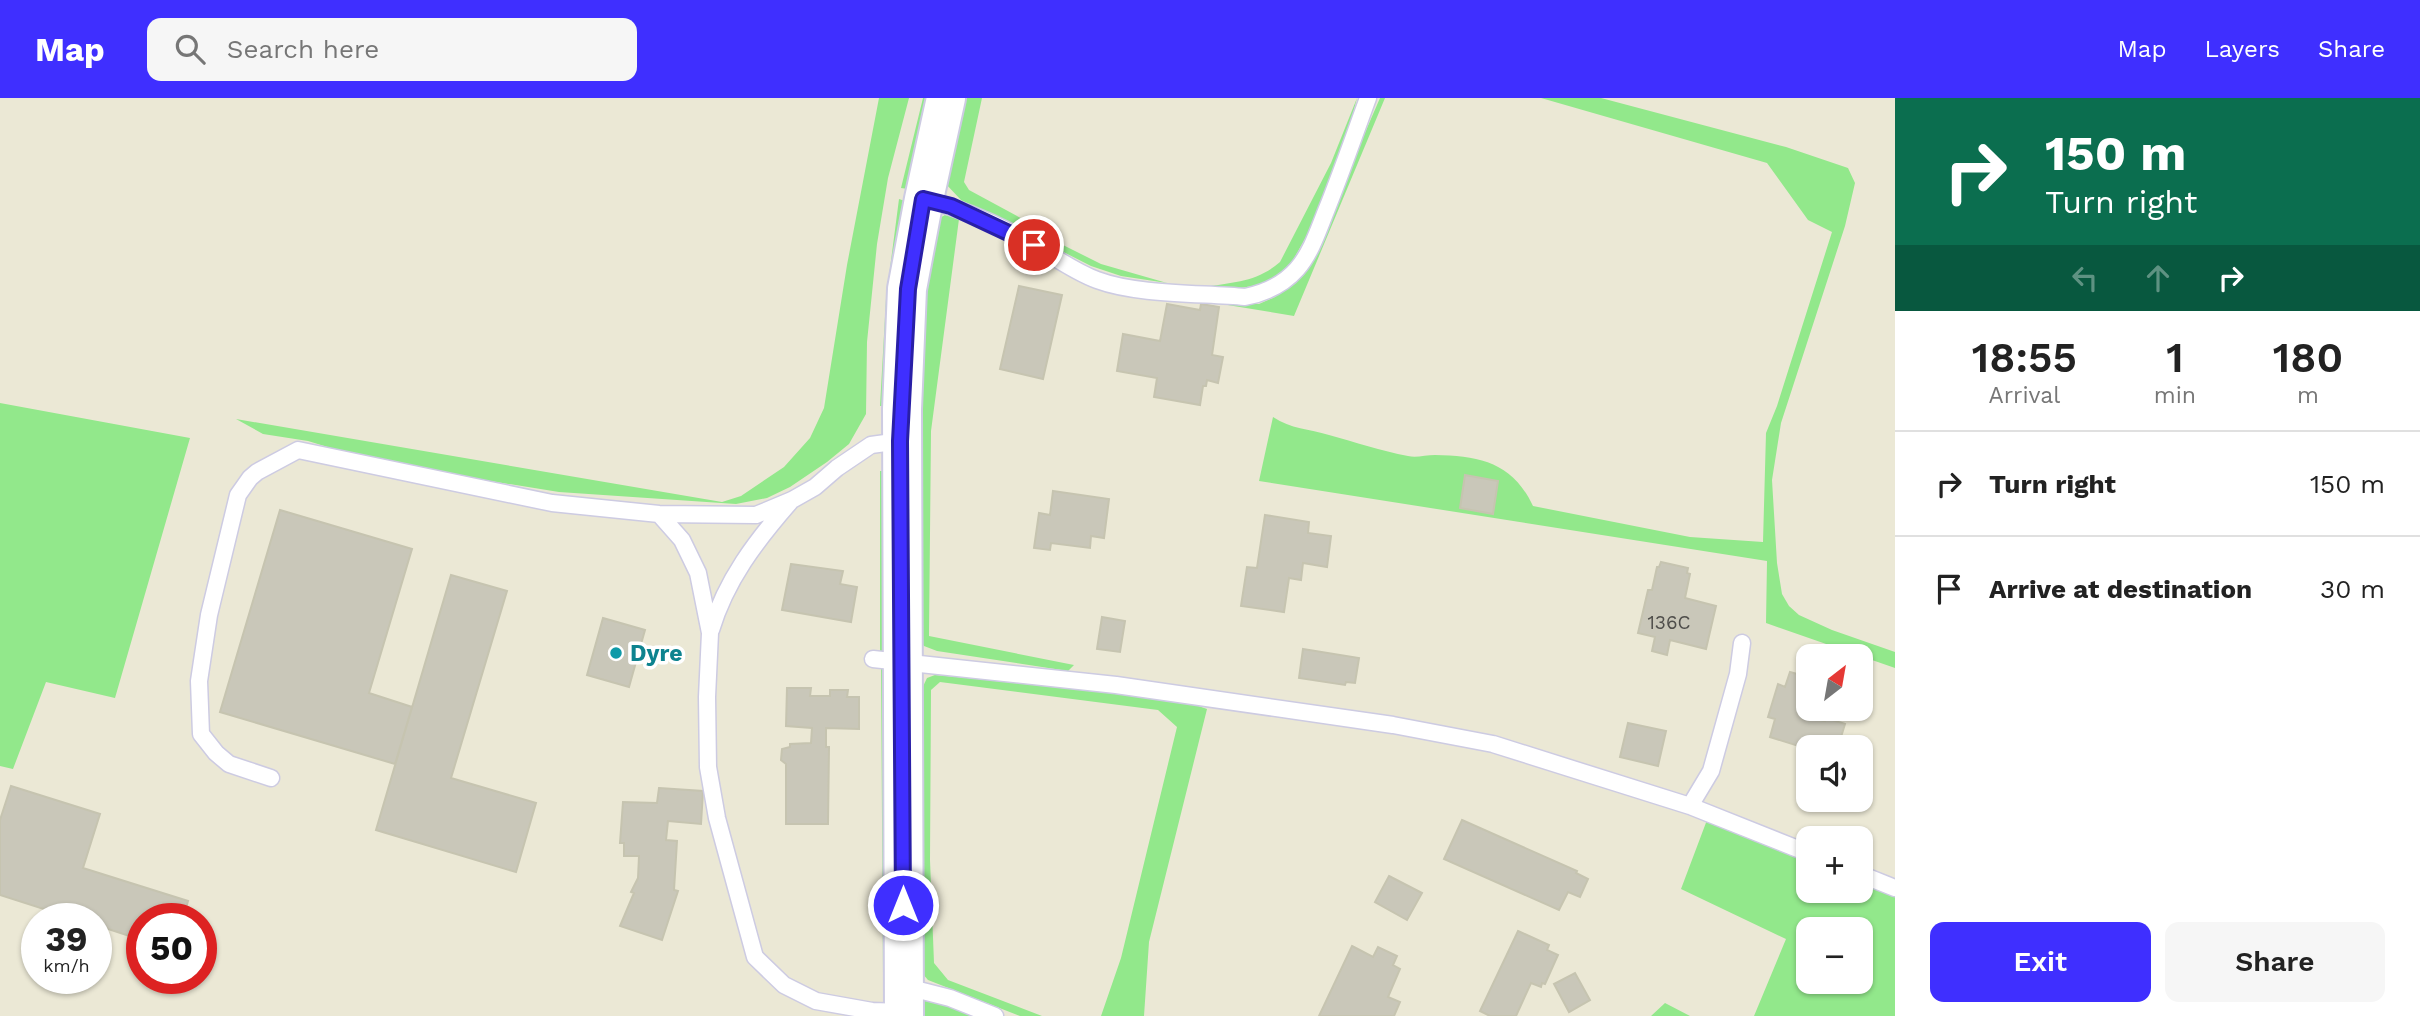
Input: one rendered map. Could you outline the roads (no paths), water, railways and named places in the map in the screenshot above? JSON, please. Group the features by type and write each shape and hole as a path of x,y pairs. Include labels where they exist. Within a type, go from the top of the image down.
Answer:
{"main road":[{"path":"904,1004 887,661 908,289 923,199 946,98"}],"lane":[{"path":"923,199 951,206 1022,239 1074,270 1099,281 1149,290 1245,297 1261,294 1280,284 1297,269 1311,248 1342,172 1367,98"},
{"path":"271,778 229,764 201,734 199,681 209,615 238,495 257,472 298,450 552,503 659,514 756,515 816,487 837,468 870,445 900,441"},
{"path":"710,633 719,604 736,571 792,500"},
{"path":"659,514 682,540 698,573 710,633 708,767 717,818 755,957 784,985 816,1002 873,1011 950,998 995,1016"},
{"path":"1690,806 1711,771 1738,674 1742,643"},
{"path":"887,661 1116,685 1393,725 1493,744 1690,806 1796,848"},
{"path":"1873,879 1895,888"}],"place":[{"name":"Dyre","path":"616,653"}]}
